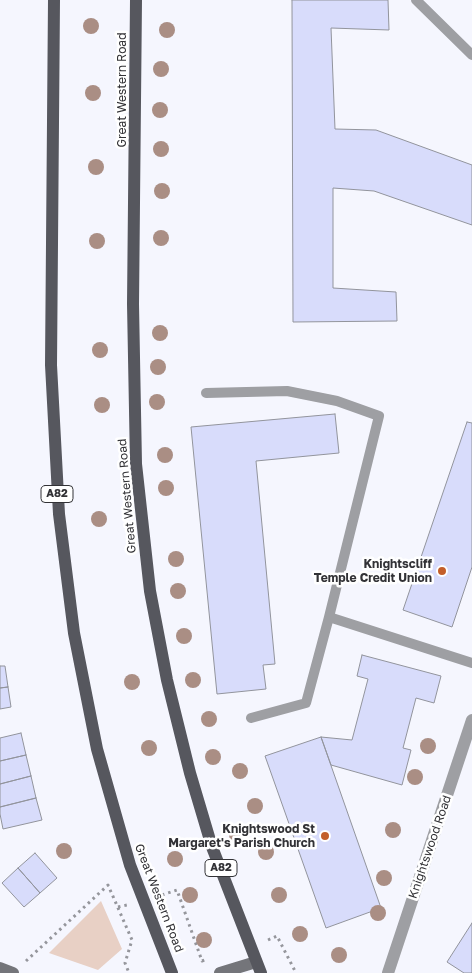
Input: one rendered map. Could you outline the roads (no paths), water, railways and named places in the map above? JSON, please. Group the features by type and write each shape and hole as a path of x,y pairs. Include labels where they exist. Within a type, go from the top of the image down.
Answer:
{"main road":[{"name":"Great Western Road","path":"54,0 51,364 58,514 74,633 97,748 130,865 172,973"},
{"name":"Great Western Road","path":"136,0 134,304 136,455 150,591 167,680 190,773 212,847 259,968"}],"street":[{"name":"Knightswood Road","path":"388,973 472,720"},
{"path":"0,968 16,970"},
{"path":"220,973 259,968"}],"lane":[{"path":"416,0 472,55"},
{"path":"206,393 287,392 337,402 379,416 330,617 306,703 251,718"},
{"path":"330,617 472,662"}],"place":[{"name":"Knightscliff Temple Credit Union","path":"442,571"},
{"name":"Knightswood St Margaret's Parish Church","path":"325,836"}]}
